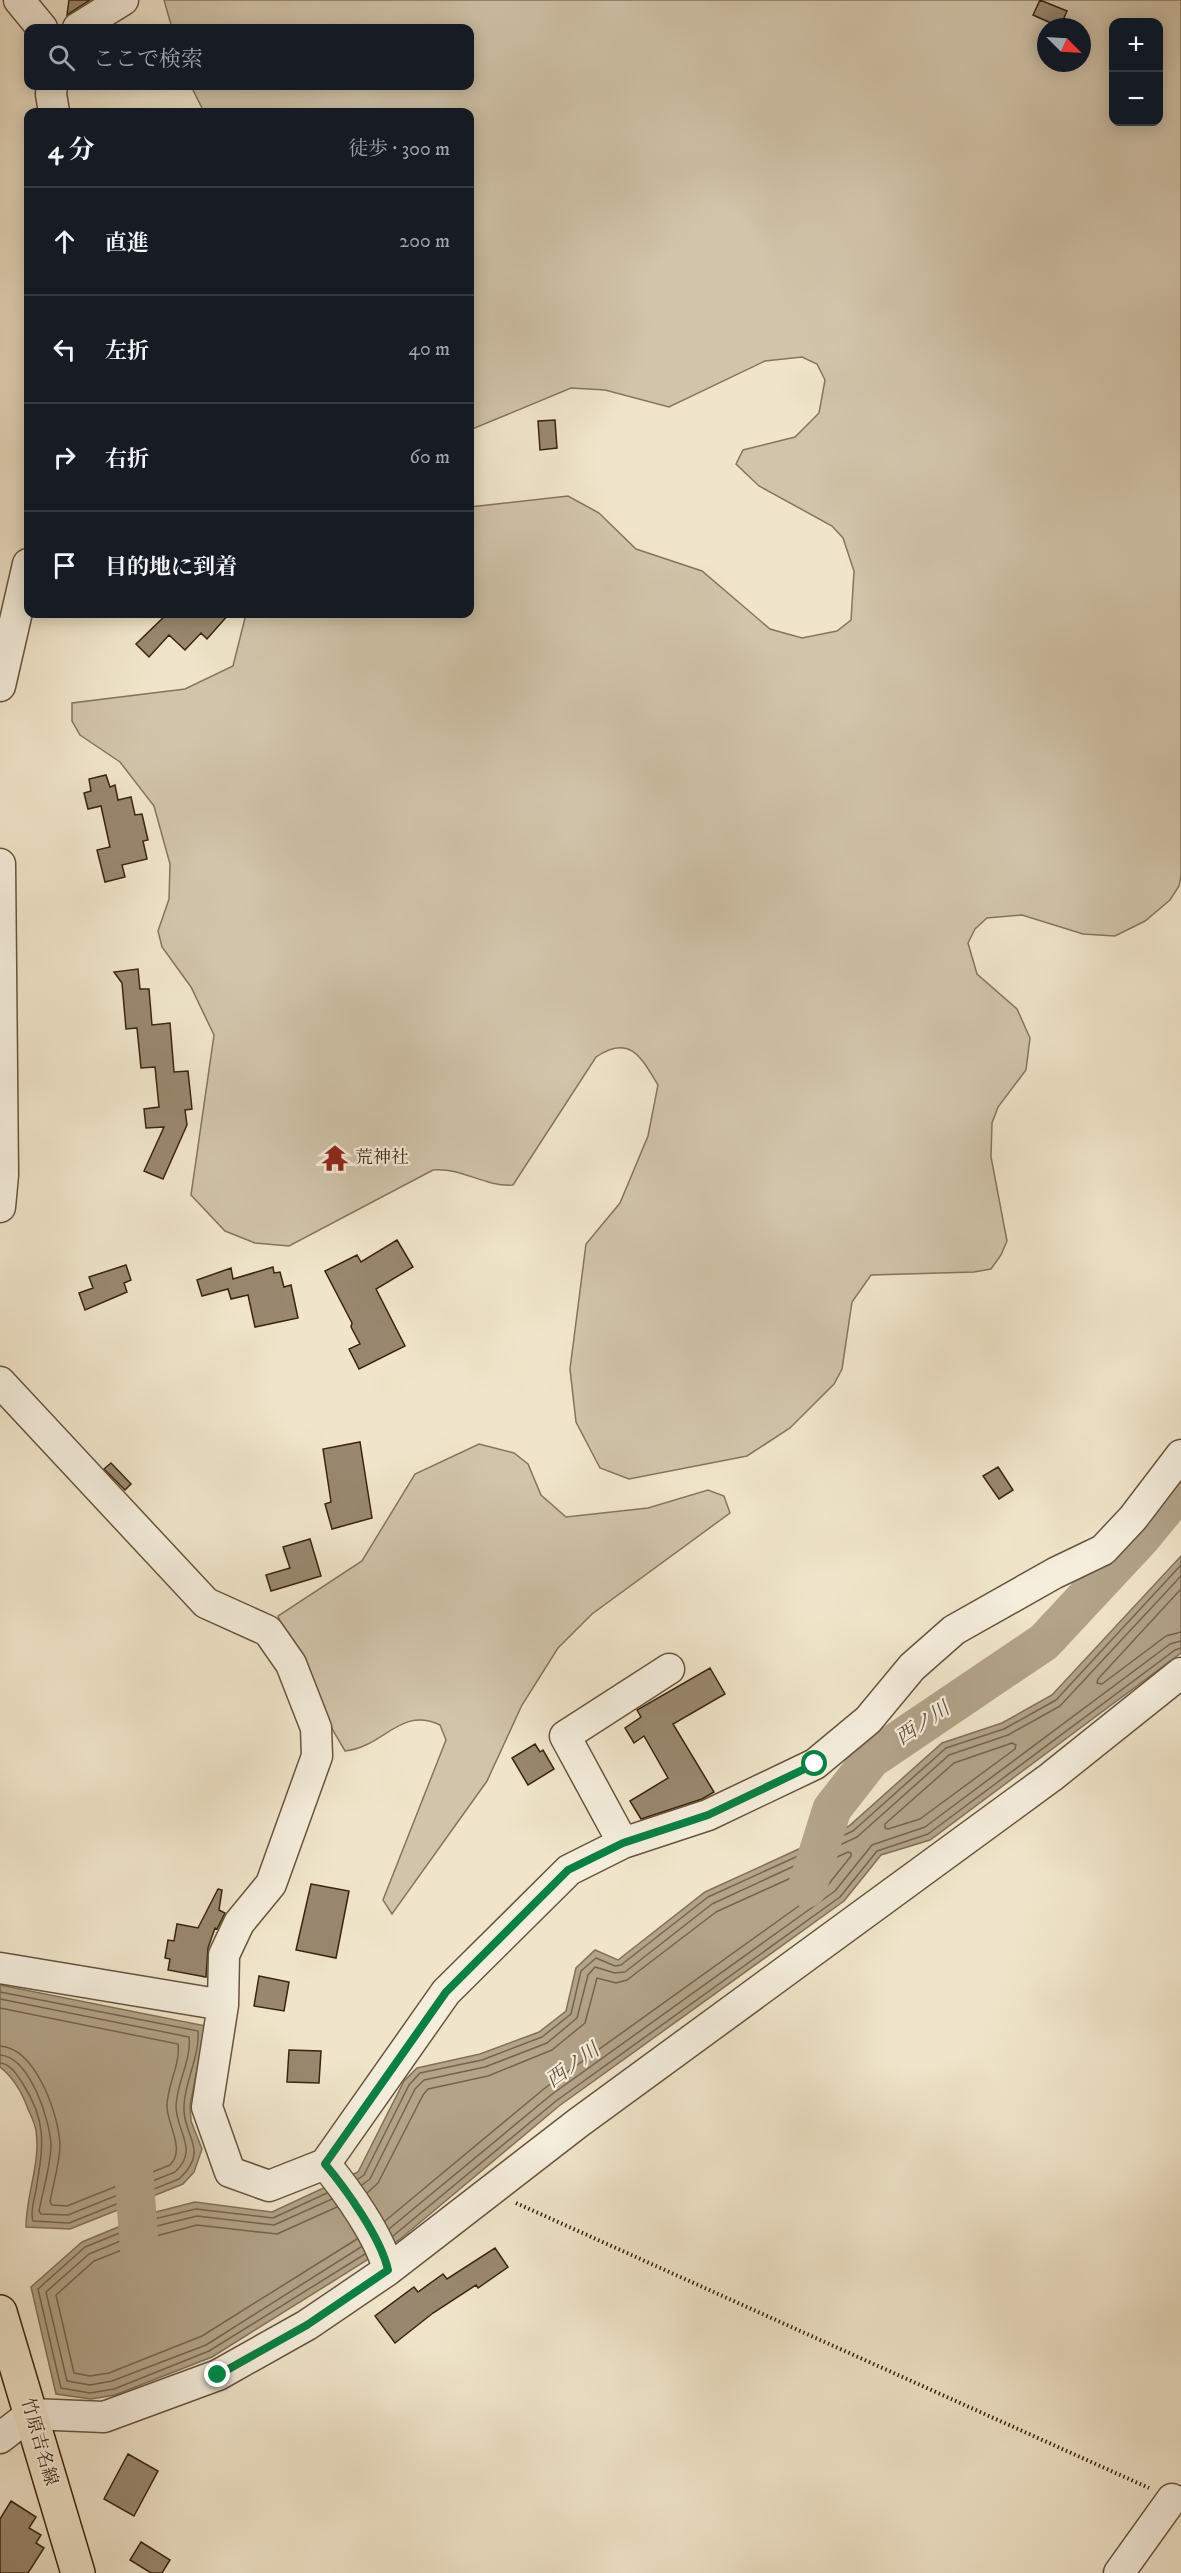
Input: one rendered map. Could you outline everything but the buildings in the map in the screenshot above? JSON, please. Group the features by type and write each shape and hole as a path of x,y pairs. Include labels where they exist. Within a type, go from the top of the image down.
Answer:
{"main road":[{"name":"竹原吉名線","path":"3,2330 31,2414 78,2573"}],"street":[{"path":"19,0 39,24"},
{"path":"84,24 123,0"},
{"path":"52,90 53,108"},
{"path":"0,686 24,581"},
{"path":"0,864 3,1140 0,1207"},
{"path":"0,1382 206,1603 268,1631 291,1664 316,1728 317,1756 271,1884 239,1923 225,1955 223,2005 207,2107 230,2172 268,2186 332,2172 446,1992 568,1870 623,1843 708,1815 815,1764 868,1720 912,1666 954,1630 1055,1573 1103,1550 1133,1518 1181,1455"},
{"path":"623,1843 565,1736 669,1669"},
{"path":"0,2438 31,2414 104,2417 218,2375 307,2325 386,2262 1051,1777 1181,1673"},
{"path":"0,1968 223,2005"},
{"path":"332,2172 386,2262"},
{"path":"1119,2573 1172,2499"}],"path":[{"path":"516,2202 1172,2499"}],"shaded area":[{"path":"164,0 1181,0 1181,876 1179,886 1170,900 1145,921 1115,936 1083,934 1022,915 987,918 975,929 968,943 977,974 1017,1009 1030,1038 1026,1070 998,1107 992,1123 991,1157 1007,1241 991,1269 974,1272 871,1275 852,1302 842,1369 834,1384 790,1428 747,1456 629,1479 600,1468 576,1422 570,1369 586,1244 620,1203 648,1136 658,1085 646,1066 640,1058 626,1048 608,1050 596,1057 513,1185 492,1183 454,1171 433,1170 289,1246 255,1243 225,1231 191,1195 214,1035 191,987 162,947 158,931 169,899 170,864 154,806 120,762 80,735 72,721 72,703 185,689 233,666 245,618 474,618 474,507 568,496 599,513 636,549 702,571 770,629 802,638 837,631 851,620 854,571 843,538 832,526 759,486 736,464 743,450 795,437 819,413 825,380 817,364 802,357 765,361 669,407 605,390 571,388 474,428 474,108 202,108 193,90 474,90 474,24 171,24"},
{"path":"479,1444 514,1453 528,1464 541,1495 566,1517 648,1508 708,1490 724,1496 730,1513 592,1614 558,1648 522,1705 487,1781 392,1914 383,1900 446,1740 440,1725 426,1720 414,1720 392,1729 371,1743 345,1751 303,1679 278,1616 362,1561 415,1474"}],"water":[{"path":"1181,1556 1181,1653 930,1840 881,1855 844,1901 559,2106 399,2240 212,2357 115,2395 91,2399 56,2394 31,2287 82,2242 152,2213 195,2202 272,2212 358,2172 404,2081 417,2068 480,2054 539,2032 566,2011 576,1968 595,1950 618,1960 705,1892 849,1826 942,1743 1002,1723 1052,1695"},
{"path":"0,1985 206,2026 190,2105 191,2121 202,2149 194,2172 183,2184 70,2229 26,2227 37,2155 36,2131 20,2091 0,2067"}],"waterway":[{"name":"西ノ川","path":"807,1888 832,1809 871,1759 1044,1642 1141,1538 1181,1489"},
{"name":"西ノ川","path":"132,2149 141,2269 144,2272"}],"place":[{"name":"荒神社","path":"335,1158"}],"route":[{"path":"218,2375 307,2325 388,2270 385,2254 338,2180 325,2164 446,1992 568,1870 623,1843 708,1815 815,1764"}]}
